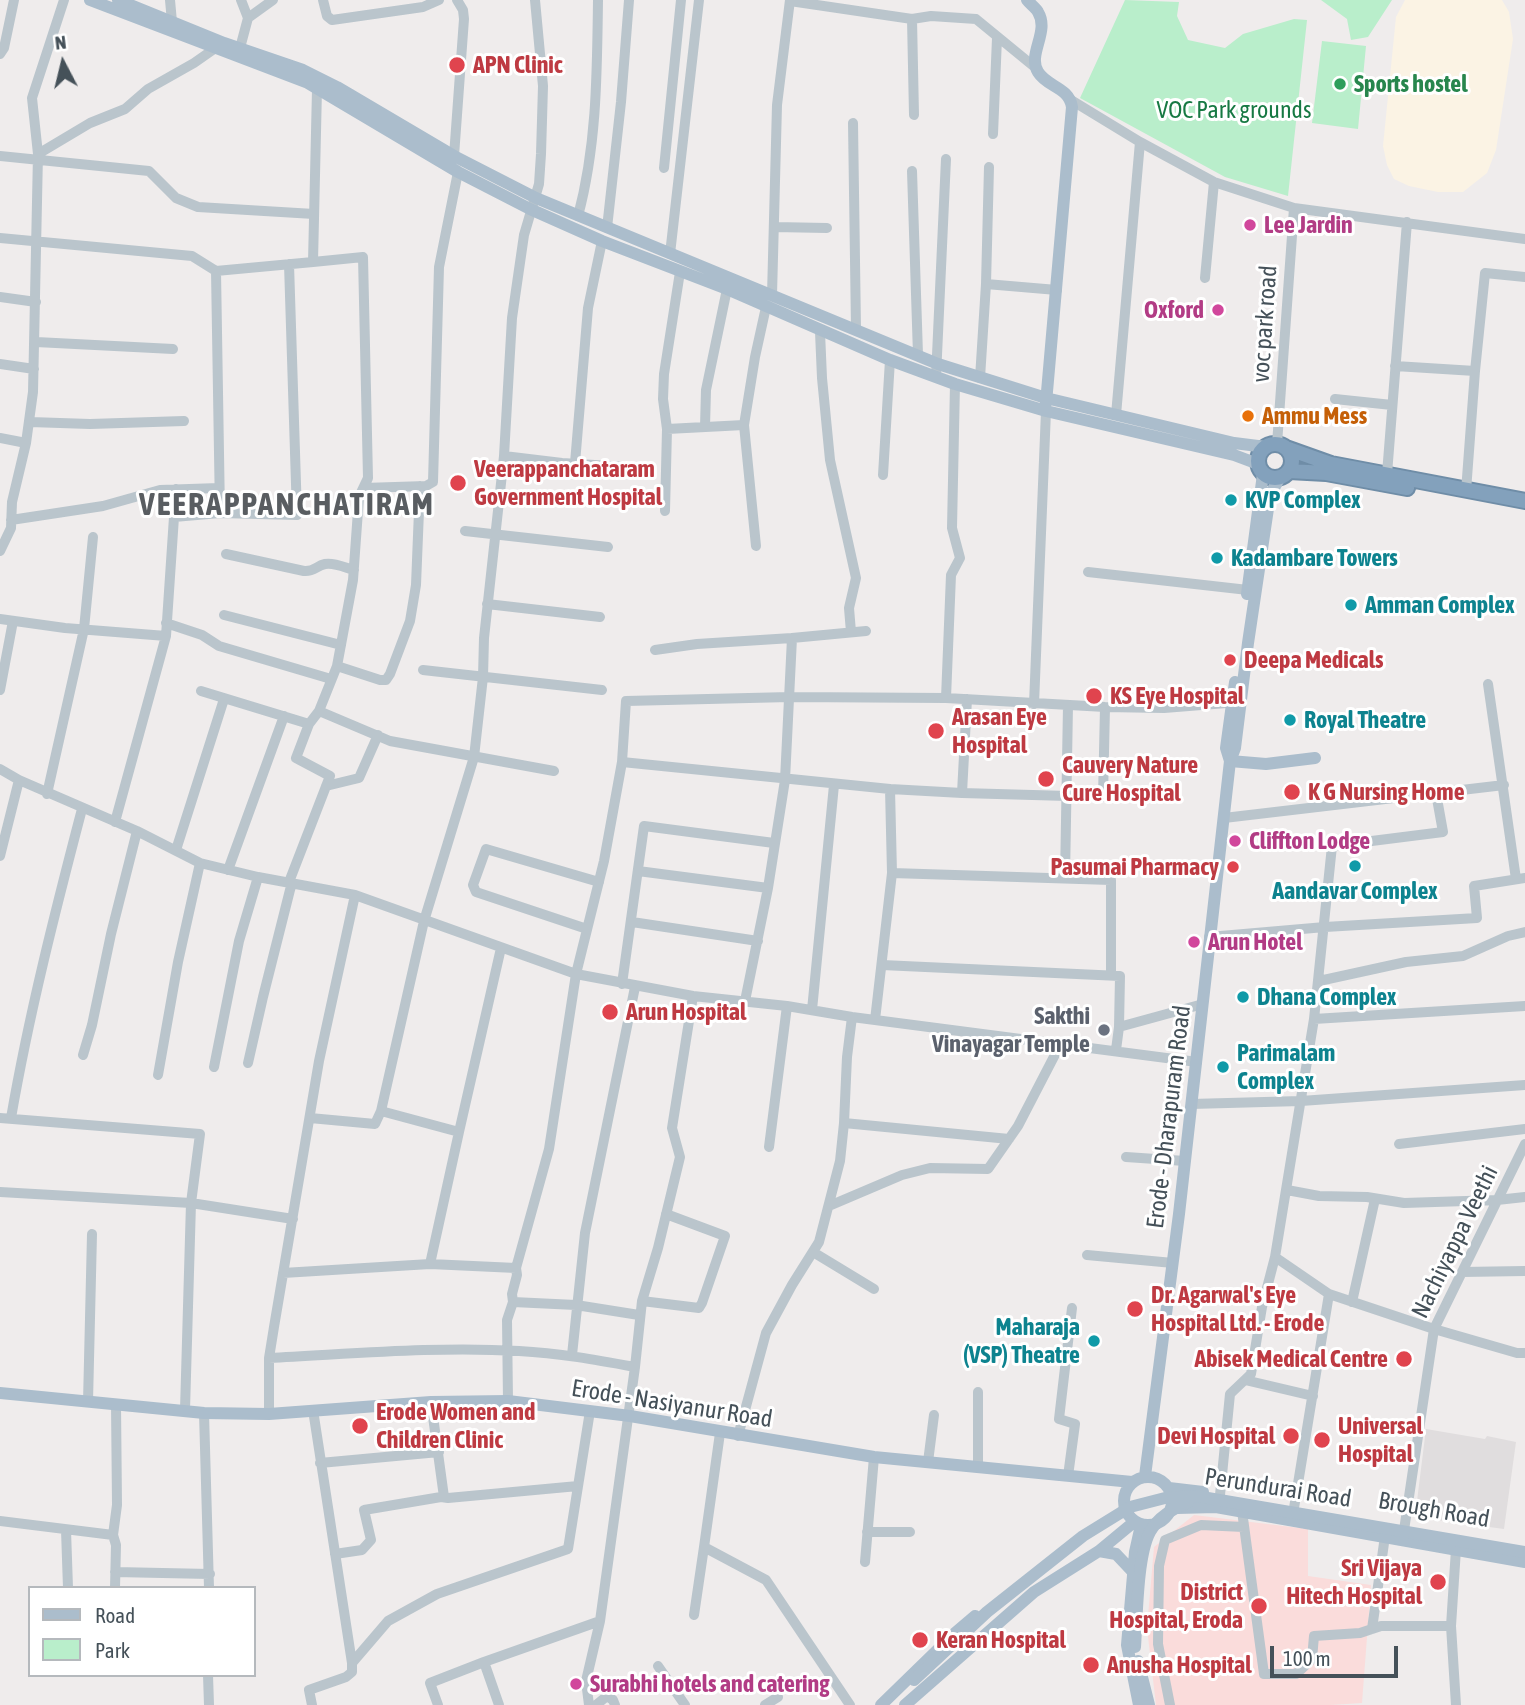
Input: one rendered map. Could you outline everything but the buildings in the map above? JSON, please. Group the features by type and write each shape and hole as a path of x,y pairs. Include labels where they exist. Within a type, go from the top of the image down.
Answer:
{"highway":[{"path":"1276,446 1292,457 1285,474"},
{"path":"1525,502 1332,464 1276,446 1258,456 1260,469 1271,478 1285,474 1326,473 1525,511"}],"main road":[{"path":"90,0 214,49 287,74 458,172 605,234 680,272 856,329 918,355 955,384 1234,455 1260,469"},
{"path":"118,0 314,75 533,203 578,216 605,234 670,254 769,301 820,332 890,360 980,378 1046,405 1116,415 1234,443 1276,446"},
{"path":"1027,0 1038,12 1043,27 1036,57 1037,69 1068,94 1071,100 1046,405"},
{"name":"Erode - Dharapuram Road","path":"1145,1476 1197,1062 1230,761 1235,748 1236,703 1260,469"},
{"name":"Erode - Dharapuram Road","path":"1236,703 1270,495 1285,474"},
{"path":"1230,761 1266,764 1315,758"},
{"name":"Erode - Nasiyanur Road","path":"0,1393 204,1413 269,1414 431,1402 508,1401 630,1416 874,1457 1132,1482"},
{"path":"1145,1476 1156,1478 1169,1488 1172,1508 1165,1519 1158,1524 1138,1523 1128,1517 1124,1507 1124,1495 1132,1482 1145,1476"},
{"name":"Brough Road","path":"1169,1488 1294,1508 1404,1533 1525,1554"},
{"name":"Perundurai Road","path":"902,1705 916,1682 987,1612 1083,1536 1130,1507 1152,1501 1196,1496 1525,1554"},
{"path":"1149,1705 1135,1647 1140,1574 1149,1534 1171,1510 1188,1502"},
{"name":"Perundurai Road","path":"882,1705 916,1682 1108,1524 1132,1512 1161,1503 1188,1502 1243,1508 1525,1554"},
{"path":"882,1705 955,1633 1028,1573 1089,1525 1124,1507"},
{"name":"Brough Road","path":"1172,1508 1216,1507 1385,1536 1404,1533 1457,1549 1525,1554"},
{"path":"902,1705 1034,1592 1138,1523"},
{"path":"1138,1523 1127,1645 1139,1705"},
{"path":"1099,1551 1116,1554 1133,1572"}],"street":[{"path":"0,54 4,48 4,19 14,0"},
{"path":"0,551 11,528 12,502 30,422 36,342 38,158 32,97 64,0"},
{"path":"170,0 172,22"},
{"path":"240,48 248,18 241,0"},
{"path":"248,18 273,0"},
{"path":"323,0 327,16 332,20 439,0"},
{"path":"454,156 464,19 463,10 457,0"},
{"path":"310,1118 375,1125 381,1111 424,921 474,757 483,677 487,604 505,456 512,318 524,235 533,203 544,118 536,0"},
{"path":"578,216 588,177 594,133 598,0"},
{"path":"575,463 588,308 605,234 621,102 628,0"},
{"path":"664,168 681,0"},
{"path":"670,254 699,0"},
{"path":"756,546 744,425 755,356 769,301 777,104 790,1 912,19 931,16 976,19 1037,69"},
{"path":"912,19 914,115"},
{"path":"993,134 998,38"},
{"path":"38,158 90,123 125,109 148,89 214,49"},
{"path":"313,262 317,89"},
{"path":"1071,100 1140,142 1214,182 1294,208 1525,239"},
{"path":"853,123 856,329"},
{"path":"1116,415 1140,142"},
{"path":"0,156 149,171 176,198 198,207 314,214"},
{"path":"937,371 946,159"},
{"path":"980,378 989,167"},
{"path":"364,488 429,485 433,479 439,267 458,172"},
{"path":"912,172 918,355"},
{"path":"1205,278 1214,182"},
{"name":"voc park road","path":"1276,446 1294,208"},
{"path":"1387,474 1407,222"},
{"path":"774,227 828,228"},
{"path":"0,237 191,256 216,271 363,257 368,478 359,497 354,570 338,666 319,711 309,724 296,758 330,776 290,882 248,1063"},
{"path":"174,517 220,513 297,515 289,264"},
{"path":"216,271 220,513"},
{"path":"665,512 667,429 663,399 664,374 680,272"},
{"path":"1466,491 1485,274 1525,277"},
{"path":"986,284 1057,290"},
{"path":"705,427 706,390 727,289"},
{"path":"0,297 36,302"},
{"path":"820,332 830,460 856,578 849,608 851,632"},
{"path":"36,342 173,349"},
{"path":"883,475 890,360"},
{"path":"0,364 34,369"},
{"path":"1395,366 1475,371"},
{"path":"946,698 951,575 960,558 952,528 955,384"},
{"path":"1335,399 1392,405"},
{"path":"1034,704 1046,405"},
{"path":"30,422 90,424 184,421"},
{"path":"667,429 744,425"},
{"path":"0,438 26,443"},
{"path":"505,456 627,467"},
{"path":"338,666 380,680 386,680 390,674 410,621 416,586 420,486"},
{"path":"11,520 103,506 160,490 219,488"},
{"path":"115,821 166,636 176,489"},
{"path":"464,531 608,547"},
{"path":"47,794 84,629 93,537"},
{"path":"226,554 304,571 311,571 324,564 354,570"},
{"path":"1088,572 1248,590"},
{"path":"487,604 600,617"},
{"path":"224,615 341,645"},
{"path":"0,619 166,636"},
{"path":"0,691 13,621"},
{"path":"166,623 202,635 219,646 331,679"},
{"path":"655,650 698,644 866,631"},
{"path":"745,1001 768,888 785,780 792,638"},
{"path":"423,670 602,690"},
{"path":"1209,937 1476,918 1474,886 1520,879 1488,684"},
{"path":"201,691 309,724"},
{"path":"508,1401 507,1320 513,1302 516,1268 549,1149 576,974 622,762 626,701 790,697 946,698 1164,708 1236,703"},
{"path":"176,850 224,699"},
{"path":"962,793 967,699"},
{"path":"1065,878 1068,705"},
{"path":"622,762 834,785 962,793 1103,797 1105,707"},
{"path":"319,711 390,741 554,771"},
{"path":"228,870 284,716"},
{"path":"326,786 359,778 378,735"},
{"path":"0,769 47,794 115,821 200,863 355,895 576,974 693,996 788,1006 852,1017 1197,1062"},
{"path":"0,856 19,780"},
{"path":"812,1010 834,785"},
{"path":"1224,818 1504,785"},
{"path":"875,1020 892,873 890,789"},
{"path":"1220,1495 1230,1394 1251,1374 1287,1190 1319,981 1332,846 1443,832 1436,793"},
{"path":"82,809 5,1118 200,1134 191,1203 185,1410"},
{"path":"622,984 643,826 774,843"},
{"path":"83,1055 137,831"},
{"path":"587,929 476,891 474,885 486,849 598,882"},
{"path":"158,1075 178,962 200,863"},
{"path":"638,871 768,888"},
{"path":"892,873 1111,880 1111,975"},
{"path":"214,1067 239,941 258,877"},
{"path":"269,1414 269,1358 283,1273 319,1061 355,895"},
{"path":"632,922 758,941"},
{"path":"1319,981 1405,962 1463,956 1508,936 1525,932"},
{"path":"430,1264 501,948"},
{"path":"882,965 1120,976 1116,1050"},
{"path":"572,1355 585,1233 635,987"},
{"path":"589,1705 586,1681 600,1621 630,1416 639,1315 680,1157 672,1128 693,996"},
{"path":"1119,1027 1203,1004"},
{"path":"769,1147 788,1006"},
{"path":"1314,1018 1525,1006"},
{"path":"738,1436 766,1334 819,1242 829,1206 844,1123 852,1017"},
{"path":"829,1206 902,1175 930,1168 988,1168 1018,1126 1060,1045"},
{"path":"1191,1104 1301,1101 1525,1085"},
{"path":"381,1111 459,1132"},
{"path":"844,1123 1009,1139"},
{"path":"1399,1144 1525,1129"},
{"name":"Nachiyappa Veethi","path":"1404,1533 1434,1329 1525,1144"},
{"path":"1126,1157 1185,1161"},
{"path":"1287,1190 1319,1196 1404,1203 1525,1197"},
{"path":"0,1192 191,1203 293,1219"},
{"path":"1352,1302 1375,1199"},
{"path":"642,1301 699,1308 725,1236 666,1214"},
{"path":"88,1402 92,1234"},
{"path":"813,1252 874,1289"},
{"path":"1087,1255 1172,1263"},
{"path":"1275,1256 1329,1294 1434,1329 1525,1353"},
{"path":"283,1273 430,1264 516,1268"},
{"path":"1462,1272 1525,1271"},
{"path":"1294,1508 1329,1294"},
{"path":"513,1302 576,1305 639,1315"},
{"path":"1068,1476 1074,1424 1059,1419 1072,1308"},
{"path":"269,1358 424,1351 509,1351 572,1355 635,1367"},
{"path":"1245,1380 1313,1396"},
{"path":"978,1392 978,1467"},
{"path":"431,1402 443,1497"},
{"path":"115,1586 116,1545 113,1535 117,1505 116,1404"},
{"path":"312,1705 309,1690 346,1677 352,1672 313,1410"},
{"path":"352,1663 388,1621 437,1594 568,1549 590,1411"},
{"path":"204,1413 209,1586"},
{"path":"928,1462 934,1415"},
{"path":"694,1615 720,1433"},
{"path":"320,1463 439,1452"},
{"path":"865,1562 874,1457"},
{"path":"335,1554 362,1550 371,1540 364,1510 443,1497 578,1486"},
{"path":"1242,1511 1264,1674 1296,1674 1312,1659 1314,1636 1360,1633 1381,1626 1451,1626"},
{"path":"0,1521 113,1535"},
{"path":"1170,1705 1158,1644 1159,1566 1165,1540 1201,1525 1244,1527"},
{"path":"66,1530 68,1586"},
{"path":"867,1532 910,1532"},
{"path":"1372,1629 1385,1536"},
{"path":"704,1547 766,1580 850,1705"},
{"path":"1456,1705 1451,1626 1457,1549"},
{"path":"115,1572 210,1574"},
{"path":"438,1705 430,1683 600,1621"},
{"path":"484,1662 499,1705"},
{"path":"658,1666 685,1705"},
{"path":"208,1677 209,1705"},
{"path":"596,1705 607,1696 614,1700 615,1705"},
{"path":"765,1705 778,1697"}],"shaded area":[{"path":"1405,0 1502,0 1509,12 1513,39 1496,150 1487,173 1463,192 1438,192 1409,186 1394,179 1387,165 1383,146 1396,17"},
{"path":"1426,1429 1516,1442 1504,1529 1415,1517"},
{"name":"District Hospital, Eroda","path":"1194,1515 1308,1529 1308,1576 1371,1585 1362,1703 1156,1705 1147,1628 1154,1547"}],"green space":[{"name":"VOC Park grounds","path":"1125,0 1179,2 1177,16 1188,40 1225,48 1243,34 1294,19 1307,20 1288,196 1225,177 1080,98"},
{"path":"1321,0 1392,0 1368,37 1351,40 1347,19"},
{"name":"Sports hostel","path":"1322,41 1366,46 1358,129 1312,123"}],"place":[{"name":"APN Clinic","path":"457,65"},
{"name":"Sports hostel","path":"1340,84"},
{"name":"Lee Jardin","path":"1250,225"},
{"name":"Oxford","path":"1218,310"},
{"name":"Ammu Mess","path":"1248,416"},
{"name":"Veerappanchataram Government Hospital","path":"458,483"},
{"name":"KVP Complex","path":"1231,500"},
{"name":"Kadambare Towers","path":"1217,558"},
{"name":"Amman Complex","path":"1351,605"},
{"name":"Deepa Medicals","path":"1230,660"},
{"name":"KS Eye Hospital","path":"1094,696"},
{"name":"Royal Theatre","path":"1290,720"},
{"name":"Arasan Eye Hospital","path":"936,731"},
{"name":"Cauvery Nature Cure Hospital","path":"1046,779"},
{"name":"K G Nursing Home","path":"1292,792"},
{"name":"Cliffton Lodge","path":"1235,841"},
{"name":"Aandavar Complex","path":"1355,866"},
{"name":"Pasumai Pharmacy","path":"1233,867"},
{"name":"Arun Hotel","path":"1194,942"},
{"name":"Dhana Complex","path":"1243,997"},
{"name":"Arun Hospital","path":"610,1012"},
{"name":"Sakthi Vinayagar Temple","path":"1104,1030"},
{"name":"Parimalam Complex","path":"1223,1067"},
{"name":"Dr. Agarwal's Eye Hospital Ltd. - Erode","path":"1135,1309"},
{"name":"Maharaja (VSP) Theatre","path":"1094,1341"},
{"name":"Abisek Medical Centre","path":"1404,1359"},
{"name":"Erode Women and Children Clinic","path":"360,1426"},
{"name":"Devi Hospital","path":"1291,1436"},
{"name":"Universal Hospital","path":"1322,1440"},
{"name":"Sri Vijaya Hitech Hospital","path":"1438,1582"},
{"name":"District Hospital, Eroda","path":"1259,1606"},
{"name":"Keran Hospital","path":"920,1640"},
{"name":"Anusha Hospital","path":"1091,1665"},
{"name":"Surabhi hotels and catering","path":"576,1684"}],"district":[{"name":"VEERAPPANCHATIRAM","path":"287,505"}]}
